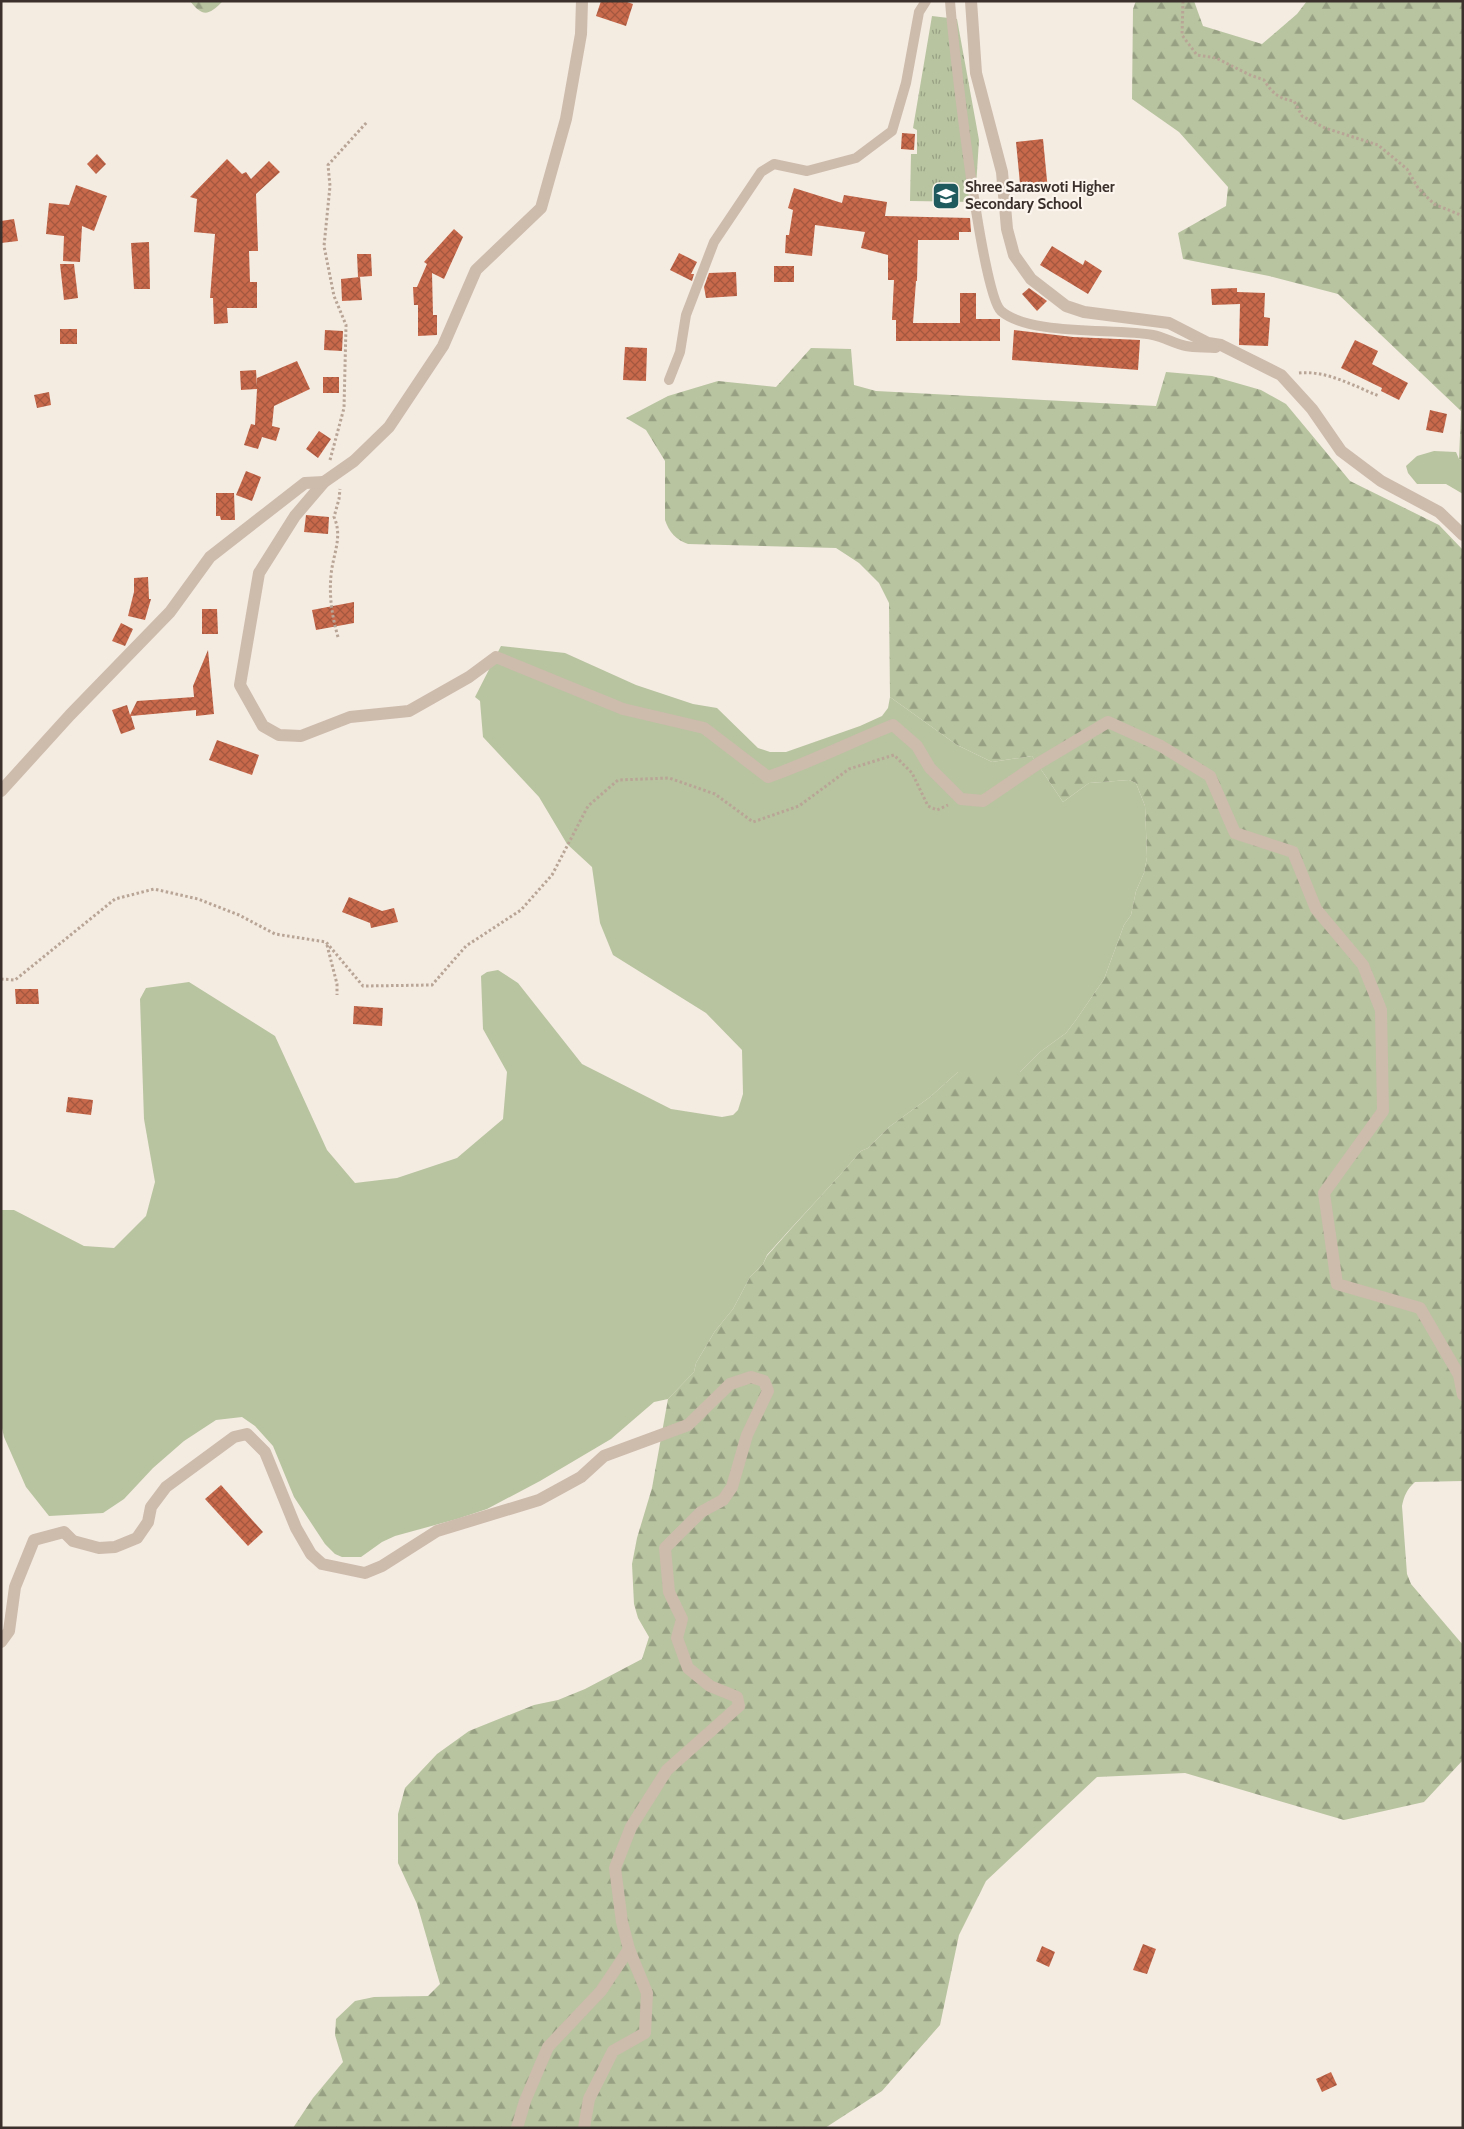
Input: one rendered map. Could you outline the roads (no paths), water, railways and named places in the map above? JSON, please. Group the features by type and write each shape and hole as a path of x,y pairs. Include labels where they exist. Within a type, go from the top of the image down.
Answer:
{"street":[{"path":"582,1 582,34 566,119 541,208 476,270 443,346 389,427 354,461 324,482 295,516 259,573 240,685 262,726 279,735 301,736 350,717 409,711 469,677 496,657 623,709 704,728 768,778 808,763 846,744 893,725 916,746 930,768 961,799 983,801 1039,763 1108,722 1161,746 1210,776 1235,833 1293,852 1316,910 1362,965 1382,1010 1383,1111 1324,1192 1337,1284 1420,1308 1459,1376 1463,1395"},
{"path":"971,1 976,73 1002,172 1008,229 1014,255 1031,280 1066,306 1084,312 1169,323 1208,344 1221,345 1281,375 1312,409 1341,451 1381,481 1439,512 1463,535"},
{"path":"1,791 70,715 170,612 210,557 305,483 324,482"},
{"path":"1,1642 9,1631 15,1587 34,1540 64,1532 73,1541 99,1548 115,1547 137,1538 148,1522 151,1507 166,1487 234,1437 247,1434 265,1452 296,1528 311,1554 322,1564 365,1573 382,1566 437,1531 539,1500 581,1477 604,1456 688,1426 730,1384 751,1377 764,1381 768,1391 748,1434 732,1486 723,1500 701,1512 665,1548 669,1592 682,1619 677,1638 688,1668 710,1686 737,1697 739,1706 667,1770 631,1827 615,1868 622,1922 629,1948 647,1993 644,2033 613,2050 590,2099 584,2128"},
{"path":"517,2128 525,2101 548,2047 600,1991 629,1948"}],"lane":[{"path":"669,380 680,352 686,315 714,242 761,172 774,164 807,171 856,158 892,131 906,83 919,12 926,1"},
{"path":"950,1 969,164 990,283 1000,310 1018,322 1037,326 1154,335 1186,347 1229,349"}],"place":[{"name":"Shree Saraswoti Higher Secondary School","path":"946,196"}]}
